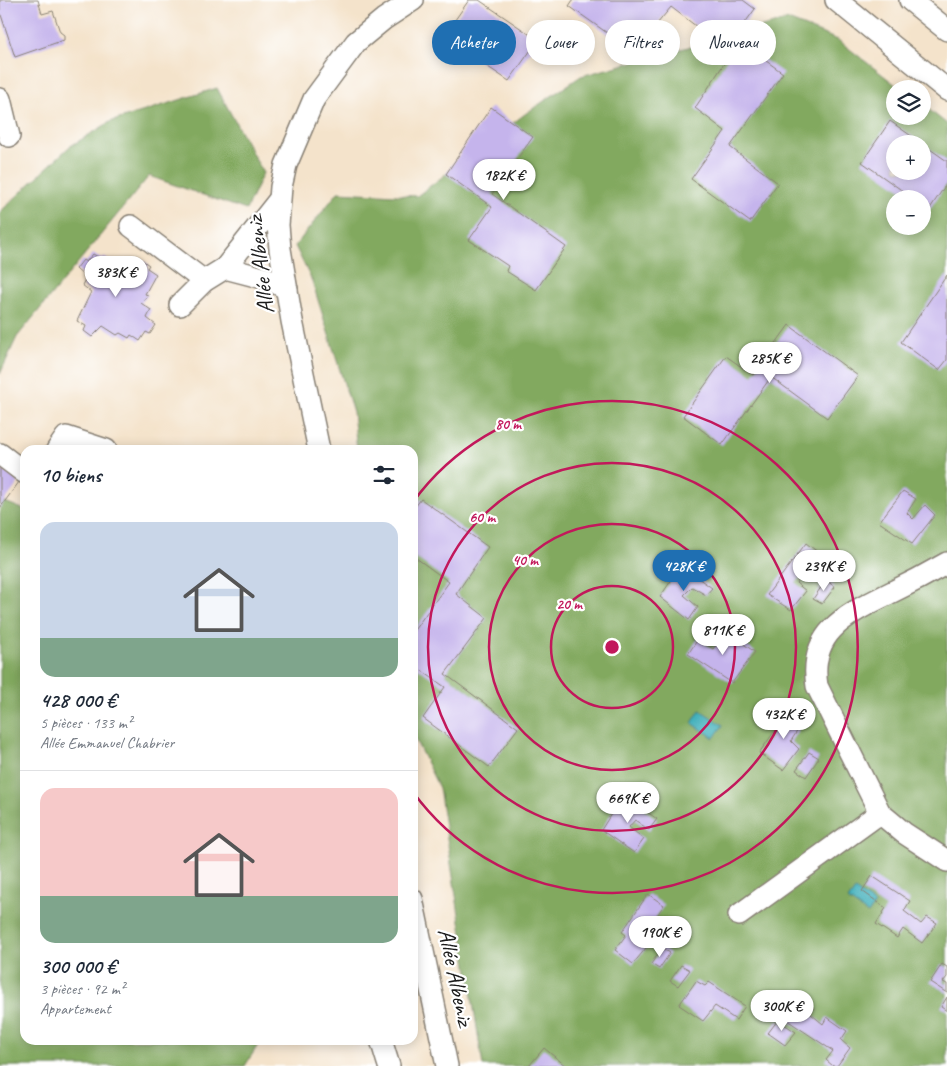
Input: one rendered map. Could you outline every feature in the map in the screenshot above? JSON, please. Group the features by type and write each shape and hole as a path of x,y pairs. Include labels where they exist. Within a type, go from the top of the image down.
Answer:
{"street":[{"name":"Allée Albeniz","path":"318,445 287,289 278,225 279,200 286,165 314,99 356,42 384,19 413,0"},
{"path":"836,0 947,90"},
{"path":"910,0 947,30"},
{"path":"0,100 10,136"},
{"path":"180,306 204,281 225,268 279,200"},
{"path":"131,226 204,281"},
{"path":"225,268 271,280 287,289"},
{"path":"60,445 66,437 91,445"},
{"path":"0,454 20,469"},
{"path":"947,563 925,576 851,612 838,622 827,634 818,652 814,670 817,686 880,813 904,833 947,861"},
{"path":"739,915 880,813"},
{"name":"Allée Albeniz","path":"418,928 447,1066"},
{"path":"383,1045 390,1066"}],"green space":[{"path":"788,20 838,40 889,80 886,80 886,125 931,125 931,111 947,124 947,1066 483,1066 439,788 418,745 418,445 356,445 353,412 312,281 295,246 338,192 417,196 525,114 581,76 622,65 680,65 680,49 690,47 690,65 776,65 776,23"},
{"path":"217,88 263,173 246,210 149,176 17,337 0,374 0,212 69,147 110,122"},
{"path":"0,500 20,508 20,1045 258,1045 245,1066 0,1066"}],"water":[{"path":"700,710 723,725 714,738 692,723"},
{"path":"855,890 875,904 868,914 848,900"}],"building":[{"path":"0,0 38,0 42,14 53,11 60,32 64,35 64,40 15,57 0,12"},
{"path":"469,0 479,0 508,20 455,20"},
{"path":"573,0 743,0 755,9 747,20 690,20 690,22 671,7 660,20 605,20 605,31 595,24 595,20 589,20 569,6"},
{"path":"516,25 526,32 526,57 509,81 485,65 516,65"},
{"path":"723,65 772,65 783,73 730,147 778,183 750,222 691,179 725,131 695,108"},
{"path":"491,107 533,137 492,194 566,247 536,290 506,271 508,266 469,240 492,207 446,174"},
{"path":"887,125 896,125 910,135 886,135 886,179 862,162"},
{"path":"931,150 947,161 947,183 931,207 931,190 901,190 887,180 931,180"},
{"path":"93,254 101,259 104,257 112,263 113,260 130,270 139,258 149,265 147,268 156,274 145,294 148,295 141,303 151,310 147,318 156,325 150,334 146,332 140,341 131,335 129,338 120,333 117,335 103,326 92,337 84,331 86,326 77,321 91,292 82,285 86,278 76,269 83,260 86,262"},
{"path":"947,275 947,360 939,370 901,342"},
{"path":"789,325 858,376 827,418 771,377 722,445 683,416 726,356 753,375"},
{"path":"0,468 19,482 0,508"},
{"path":"903,491 916,499 907,513 913,519 925,505 935,515 912,544 879,522"},
{"path":"421,499 488,547 456,594 487,618 445,674 518,728 489,767 423,718 445,687 418,668 418,625 449,582 418,559 418,503"},
{"path":"806,543 827,559 815,576 806,570 796,583 806,591 791,610 767,595"},
{"path":"681,566 712,588 706,595 692,587 684,595 698,607 689,620 660,597"},
{"path":"826,580 835,587 822,604 813,599"},
{"path":"726,632 755,652 732,683 688,654 698,639 713,649"},
{"path":"792,707 806,717 791,741 799,749 783,770 759,753"},
{"path":"809,752 819,758 806,777 796,770"},
{"path":"623,795 657,819 649,830 635,820 629,827 644,839 634,853 601,830"},
{"path":"872,876 910,901 904,911 921,924 927,917 937,923 922,943 903,929 897,938 876,924 886,908 862,891"},
{"path":"648,894 664,905 644,935 651,942 633,964 615,950 626,935 622,932"},
{"path":"662,948 670,953 659,969 651,964"},
{"path":"942,964 947,967 947,977 943,982 947,984 947,993 930,982"},
{"path":"681,965 690,970 678,986 670,981"},
{"path":"696,981 705,986 709,982 745,1006 736,1020 715,1006 703,1021 679,1005"},
{"path":"795,997 814,1008 811,1014 823,1024 827,1017 847,1031 841,1040 850,1048 837,1066 833,1066 826,1060 833,1051 784,1018"},
{"path":"947,997 947,1011 941,1007"},
{"path":"778,1020 796,1032 785,1045 768,1033"},
{"path":"544,1048 566,1066 529,1066"}]}
